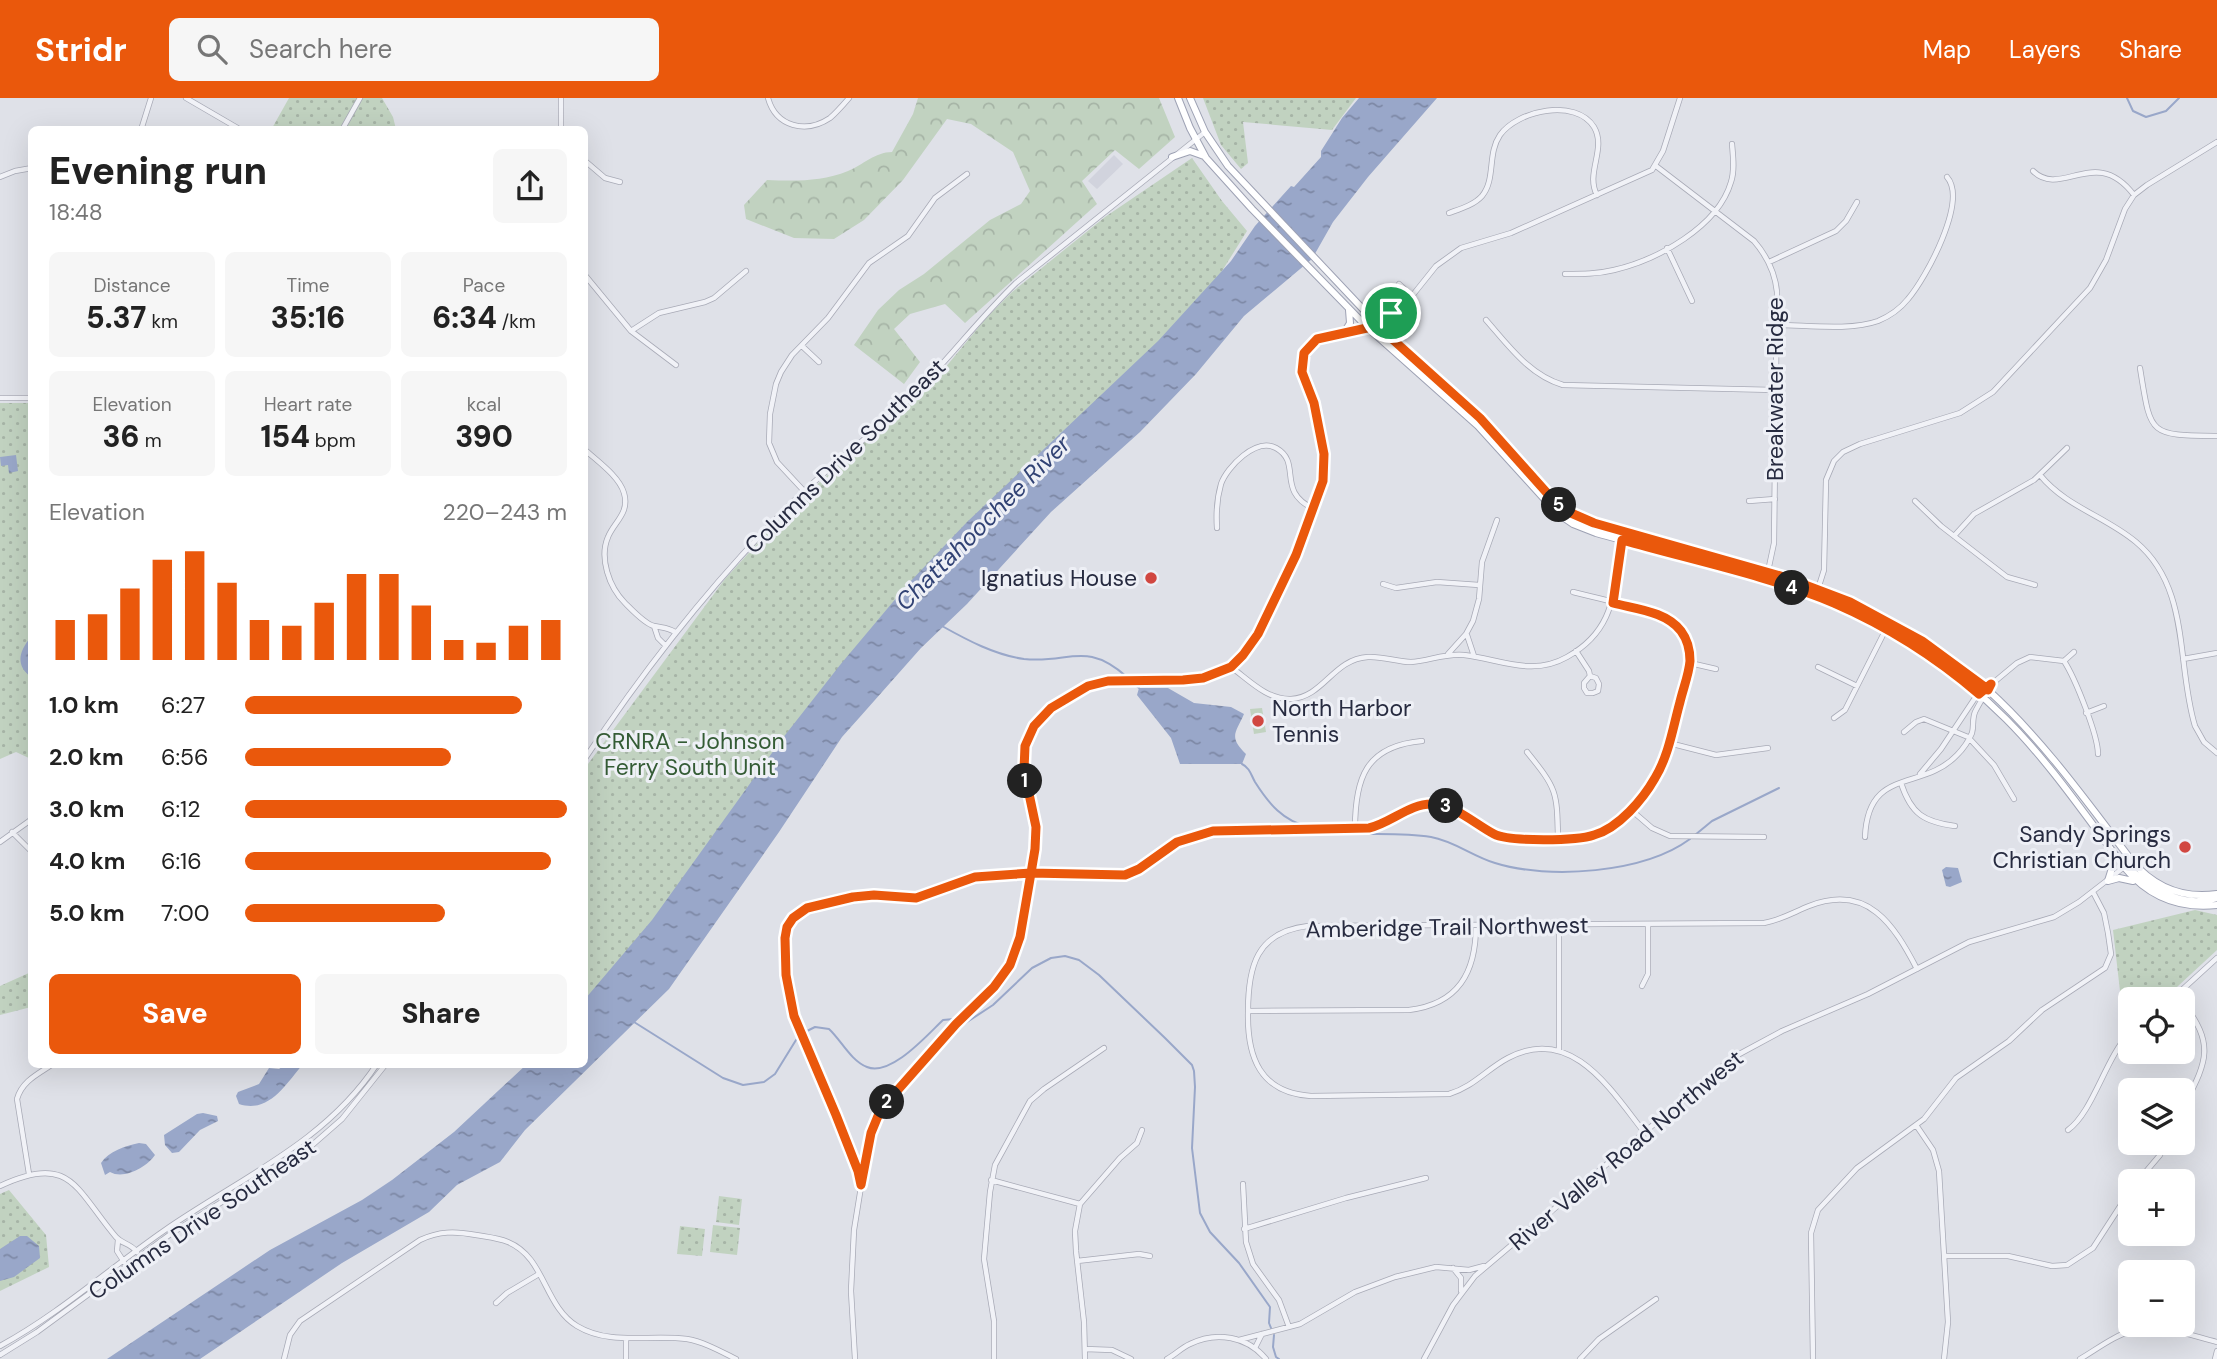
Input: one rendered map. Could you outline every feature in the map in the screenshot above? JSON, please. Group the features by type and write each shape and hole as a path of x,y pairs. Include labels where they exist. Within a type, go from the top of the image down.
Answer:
{"main road":[{"path":"1178,98 1195,139 1206,156 1252,209 1367,328 1478,426 1560,516 1581,528 1765,580 1833,603 1886,629 1922,651 1981,696 2014,727 2043,760 2137,882 2162,898 2178,903 2217,905"},
{"path":"1191,98 1205,132 1220,157 1376,323 1480,418 1560,506 1583,519 1818,589 1869,611 1906,631 1988,687 2042,746 2132,861 2150,879 2171,890 2191,895 2217,896"},
{"path":"1172,157 1190,151 1206,156"},
{"path":"1344,333 1350,323 1349,308"},
{"path":"1364,310 1376,314 1391,313 1391,338"},
{"path":"2108,881 2113,865 2112,852"},
{"path":"2125,868 2152,888 2174,898 2200,901 2217,896"},
{"path":"2108,881 2119,878 2137,882"}],"street":[{"path":"142,126 151,98"},
{"path":"186,98 234,126"},
{"path":"344,126 360,98"},
{"path":"561,98 561,126"},
{"path":"768,98 776,114 791,126 803,127 820,123 832,116 849,98"},
{"path":"855,1359 851,1291 854,1230 871,1133 878,1116 894,1093 956,1024 994,987 1010,965 1020,937 1035,849 1036,827 1025,779 1024,761 1028,736 1040,717 1079,690 1096,683 1193,680 1231,667 1254,640 1277,598 1323,481 1324,454 1313,398 1302,372 1303,357 1308,346 1317,339 1367,328 1376,323 1412,296 1436,266 1461,247 1511,233 1642,176 1656,166 1680,98"},
{"path":"1449,214 1481,196 1489,183 1491,156 1499,137 1516,119 1535,112 1572,111 1584,116 1592,124 1598,141 1592,180 1597,195"},
{"name":"Columns Drive Southeast","path":"588,754 665,645 711,588 804,491 909,398 1016,283 1205,132"},
{"path":"1818,589 1824,570 1826,480 1834,461 1843,452 1860,444 1960,413 1993,392 2090,288 2106,260 2125,209 2134,195 2147,184 2217,142"},
{"path":"1565,274 1597,273 1616,269 1667,248 1695,232 1724,197 1732,180 1732,144"},
{"path":"588,163 605,178 620,182"},
{"name":"Breakwater Ridge","path":"1656,166 1754,242 1769,262 1776,286 1774,543 1765,580"},
{"path":"0,177 28,169"},
{"path":"2033,171 2040,177 2050,179 2105,172 2121,181 2134,195"},
{"path":"804,491 777,461 770,447 768,431 778,379 788,360 828,318 869,264 908,236 935,198 967,174"},
{"path":"1776,324 1862,325 1882,319 1900,308 1914,291 1946,232 1954,190 1948,177"},
{"path":"1769,262 1836,231 1846,221 1857,202"},
{"path":"1667,248 1692,301"},
{"path":"631,331 659,313 714,298 746,271"},
{"path":"588,279 631,331 676,365"},
{"path":"1399,284 1412,296"},
{"path":"1486,320 1531,369 1547,379 1563,384 1578,387 1775,390"},
{"path":"802,346 818,362"},
{"path":"2140,368 2147,412 2156,427 2166,434 2217,436"},
{"path":"0,398 28,398"},
{"path":"1217,528 1216,512 1226,475 1252,450 1261,446 1273,447 1284,455 1295,496 1301,503 1314,509"},
{"path":"1954,536 1974,514 2040,475 2067,448"},
{"path":"588,453 618,481 625,496 625,508 621,518 611,530 605,544 605,561 611,582 623,601 654,626 666,627 675,632"},
{"path":"2040,475 2061,497 2123,531 2151,558 2165,578 2173,599 2195,726 2204,742 2217,752"},
{"path":"1749,501 1775,499"},
{"path":"1915,501 1932,519 2007,577 2035,585"},
{"path":"1447,655 1466,634 1477,611 1482,562 1497,520"},
{"path":"1231,667 1268,693 1290,699 1312,692 1338,668 1356,659 1373,657 1412,662 1447,655 1475,657 1510,666 1533,667 1558,662 1576,651 1599,630 1613,603 1624,532"},
{"path":"1383,584 1396,588 1437,582 1479,585"},
{"path":"861,1185 836,1115 794,1016 786,975 785,938 787,927 793,918 807,908 853,897 874,895 916,898 975,877 1031,873 1125,875 1139,869 1177,842 1213,831 1355,829 1381,825 1410,809 1432,804 1454,810 1502,837 1583,838 1599,834 1614,825 1630,809 1657,776 1669,743 1690,663 1687,641 1673,623 1662,616 1573,592"},
{"path":"654,626 657,638 665,645"},
{"path":"1834,718 1845,710 1886,629"},
{"path":"1466,634 1475,657"},
{"path":"1576,651 1590,676"},
{"path":"2064,661 2074,652"},
{"path":"2183,659 2217,653"},
{"path":"1918,776 1988,687 2024,659 2037,657 2064,661"},
{"path":"2064,661 2086,713 2098,754"},
{"path":"1690,663 1716,669"},
{"path":"1818,667 1857,686"},
{"path":"1866,837 1867,816 1871,804 1879,794 1938,769 1956,757 1972,733 1981,696"},
{"path":"2086,713 2104,706"},
{"path":"1904,732 1924,719 1968,737 1994,765 2014,799"},
{"path":"1355,829 1356,793 1366,769 1388,750 1402,744 1422,741"},
{"path":"1669,743 1716,755 1768,748"},
{"path":"1527,752 1549,780 1555,793 1558,838"},
{"path":"1902,783 1911,806 1922,818 1955,826"},
{"path":"1630,809 1652,828 1670,836 1764,837"},
{"path":"0,842 28,822"},
{"path":"12,832 28,848"},
{"name":"River Valley Road Northwest","path":"1424,1359 1438,1329 1461,1292 1485,1266 1732,1058 1782,1031 1868,994 1983,937 2054,917 2093,892 2132,861"},
{"path":"1813,1359 1811,1233 1821,1205 1857,1168 1932,1111 1956,1078 2009,1041 2042,1010 2105,968 2111,954 2108,933 2104,913 2093,892"},
{"name":"Amberidge Trail Northwest","path":"1644,1132 1591,1068 1576,1057 1559,1051 1537,1049 1516,1054 1469,1087 1449,1094 1302,1095 1276,1086 1258,1068 1248,1044 1248,981 1254,961 1269,942 1288,930 1308,926 1764,923 1784,918 1819,903 1851,901 1871,909 1888,921 1899,935 1917,969"},
{"path":"1642,986 1648,974 1648,924"},
{"path":"1559,925 1559,1051"},
{"path":"1248,1012 1409,1010 1432,1006 1451,995 1467,974 1475,952 1476,926"},
{"path":"2189,987 2217,958"},
{"path":"2195,1014 2204,1028 2210,1054 2206,1068 2195,1087"},
{"path":"2068,1130 2079,1122 2118,1047"},
{"path":"994,1359 994,1321 985,1259 991,1180 1002,1149 1030,1101 1104,1048"},
{"path":"29,1174 17,1099 20,1089 27,1081 47,1068"},
{"name":"Columns Drive Southeast","path":"0,1346 33,1327 178,1222 307,1139 348,1102 374,1068"},
{"name":"Columns Drive Southeast","path":"0,1355 37,1332 172,1233 318,1141 354,1106 383,1068"},
{"path":"1916,1125 1933,1150 1938,1164 1948,1322 1944,1359"},
{"path":"1085,1359 1075,1231 1080,1204 1119,1158 1137,1143 1142,1130"},
{"path":"2148,1169 2160,1155"},
{"path":"0,1186 29,1174 50,1173 71,1181 118,1240 130,1244 141,1256"},
{"path":"1244,1229 1346,1198 1426,1178"},
{"path":"991,1180 1080,1204"},
{"path":"1243,1184 1244,1229 1254,1264 1279,1300 1289,1327"},
{"path":"1944,1256 2008,1256 2052,1266 2067,1265 2094,1248 2118,1210"},
{"path":"284,1359 290,1335 300,1321 393,1258 430,1235 441,1232 460,1232 509,1242 528,1256 556,1306 573,1324 597,1335 691,1340 706,1344 736,1359"},
{"path":"118,1240 117,1251 127,1266"},
{"path":"1077,1261 1139,1254 1150,1256"},
{"path":"1240,1340 1311,1319 1355,1292 1379,1281 1436,1266 1469,1270 1485,1266"},
{"path":"1452,1267 1461,1278 1461,1292"},
{"path":"496,1303 507,1293 539,1274"},
{"path":"1580,1359 1599,1339 1656,1299"},
{"path":"2080,1359 2124,1334 2141,1328 2217,1342"},
{"path":"1255,1349 1262,1334"},
{"path":"1167,1359 1187,1345 1202,1339 1220,1337 1240,1340 1266,1359"},
{"path":"626,1338 626,1359"},
{"path":"1085,1349 1112,1350 1131,1359"},
{"path":"2215,1359 2217,1351"}],"shaded area":[{"path":"1114,155 1123,164 1097,189 1088,181"}],"green space":[{"path":"289,98 382,98 395,126 273,126"},
{"path":"918,98 1159,98 1175,137 1139,169 1115,150 1082,181 1097,204 965,323 945,304 910,314 894,329 920,362 904,384 854,345 878,310 899,290 924,274 990,220 1021,204 1030,191 1013,152 971,124 947,119 903,180 864,220 834,239 794,238 746,219 744,205 767,180 828,177 848,171 880,154 892,152 913,114"},
{"path":"1203,98 1356,98 1332,130 1243,122 1248,163 1241,169 1221,145"},
{"name":"CRNRA - Johnson Ferry South Unit","path":"1192,158 1247,231 1207,295 588,1009 588,764 725,579 789,509 935,380 987,317 1012,292 1105,217"},
{"path":"0,403 28,403 28,758 16,752 0,759"},
{"name":"North Harbor Tennis","path":"1262,708 1266,732 1254,734 1250,709"},
{"path":"2195,910 2217,915 2217,950 2177,987 2120,987 2113,930"},
{"path":"28,973 28,1008 0,1015 0,986"},
{"path":"9,1190 46,1235 49,1267 0,1291 0,1194"},
{"path":"719,1196 742,1199 739,1225 716,1222"},
{"path":"713,1225 740,1228 737,1255 710,1252"},
{"path":"680,1226 705,1229 702,1256 677,1254"}],"water":[{"name":"Chattahoochee River","path":"1359,98 1437,98 1368,177 1333,222 1312,259 1244,316 1196,374 1140,432 1051,512 967,604 921,648 842,737 669,989 525,1130 500,1162 457,1185 429,1212 342,1263 200,1359 107,1359 270,1250 362,1200 392,1180 454,1132 523,1068 588,1068 588,995 652,920 782,739 840,665 908,584 967,522 1158,341 1231,261 1255,226 1321,157 1321,151 1342,118"},
{"path":"16,455 18,471 9,473 8,465 1,466 0,457"},
{"path":"28,641 28,674 20,658"},
{"path":"1139,688 1168,688 1194,703 1231,707 1244,714 1235,734 1237,743 1246,754 1242,764 1180,764 1171,738 1137,695"},
{"path":"1946,867 1958,868 1962,882 1946,886 1942,870"},
{"path":"269,1068 300,1068 268,1101 250,1106 239,1104 236,1096 238,1092 259,1084"},
{"path":"203,1113 217,1116 218,1121 200,1130 179,1152 172,1153 165,1145 164,1135"},
{"path":"139,1143 146,1144 155,1155 151,1160 128,1173 110,1172 105,1175 101,1163 108,1155"},
{"path":"20,1236 27,1236 39,1246 40,1258 14,1277 0,1281 0,1249"}],"waterway":[{"path":"2127,98 2133,111 2146,117 2166,111 2179,98"},
{"path":"942,626 971,642 1002,654 1040,660 1088,656 1100,659 1127,677"},
{"path":"1134,684 1139,688"},
{"path":"1242,764 1249,770 1271,804 1292,821 1309,827"},
{"path":"1695,835 1712,821 1779,788"},
{"path":"1324,831 1431,837 1495,863 1517,868 1568,872 1622,866 1648,859 1690,839"},
{"path":"805,1032 815,1027 829,1029 861,1064 877,1068 887,1066 919,1044 943,1020 954,1019 964,1024 993,1005 1032,968 1051,958 1065,956 1079,960 1099,975 1192,1065 1195,1087 1192,1148 1200,1213 1210,1232 1239,1263 1270,1307 1271,1328"},
{"path":"634,1022 723,1078 743,1085 764,1082 775,1074 796,1040"},
{"path":"1274,1335 1273,1347 1279,1359"}],"place":[{"name":"Ignatius House","path":"1151,578"},
{"name":"North Harbor Tennis","path":"1258,721"},
{"name":"Sandy Springs Christian Church","path":"2185,847"}],"route":[{"path":"1391,313 1367,328 1317,339 1304,353 1302,372 1314,403 1324,454 1321,491 1277,598 1258,634 1243,655 1231,667 1203,678 1108,681 1088,686 1051,708 1034,726 1025,746 1024,770 1036,827 1031,873 975,877 931,895 916,898 863,895 807,908 790,921 785,938 786,975 794,1016 836,1115 861,1185 871,1133 888,1101 956,1024 994,987 1010,965 1020,937 1031,873 1125,875 1139,869 1168,847 1195,835 1224,830 1369,828 1426,804 1445,806 1495,834 1512,839 1583,838 1599,834 1614,825 1657,776 1664,760 1690,663 1687,641 1673,623 1662,616 1613,603 1622,540 1779,584 1833,603 1907,641 1979,694 1986,688 1991,684 1988,690 1986,688 1965,671 1922,641 1890,621 1850,602 1801,582 1594,523 1565,509 1547,493 1480,418 1391,338 1391,313"}]}
